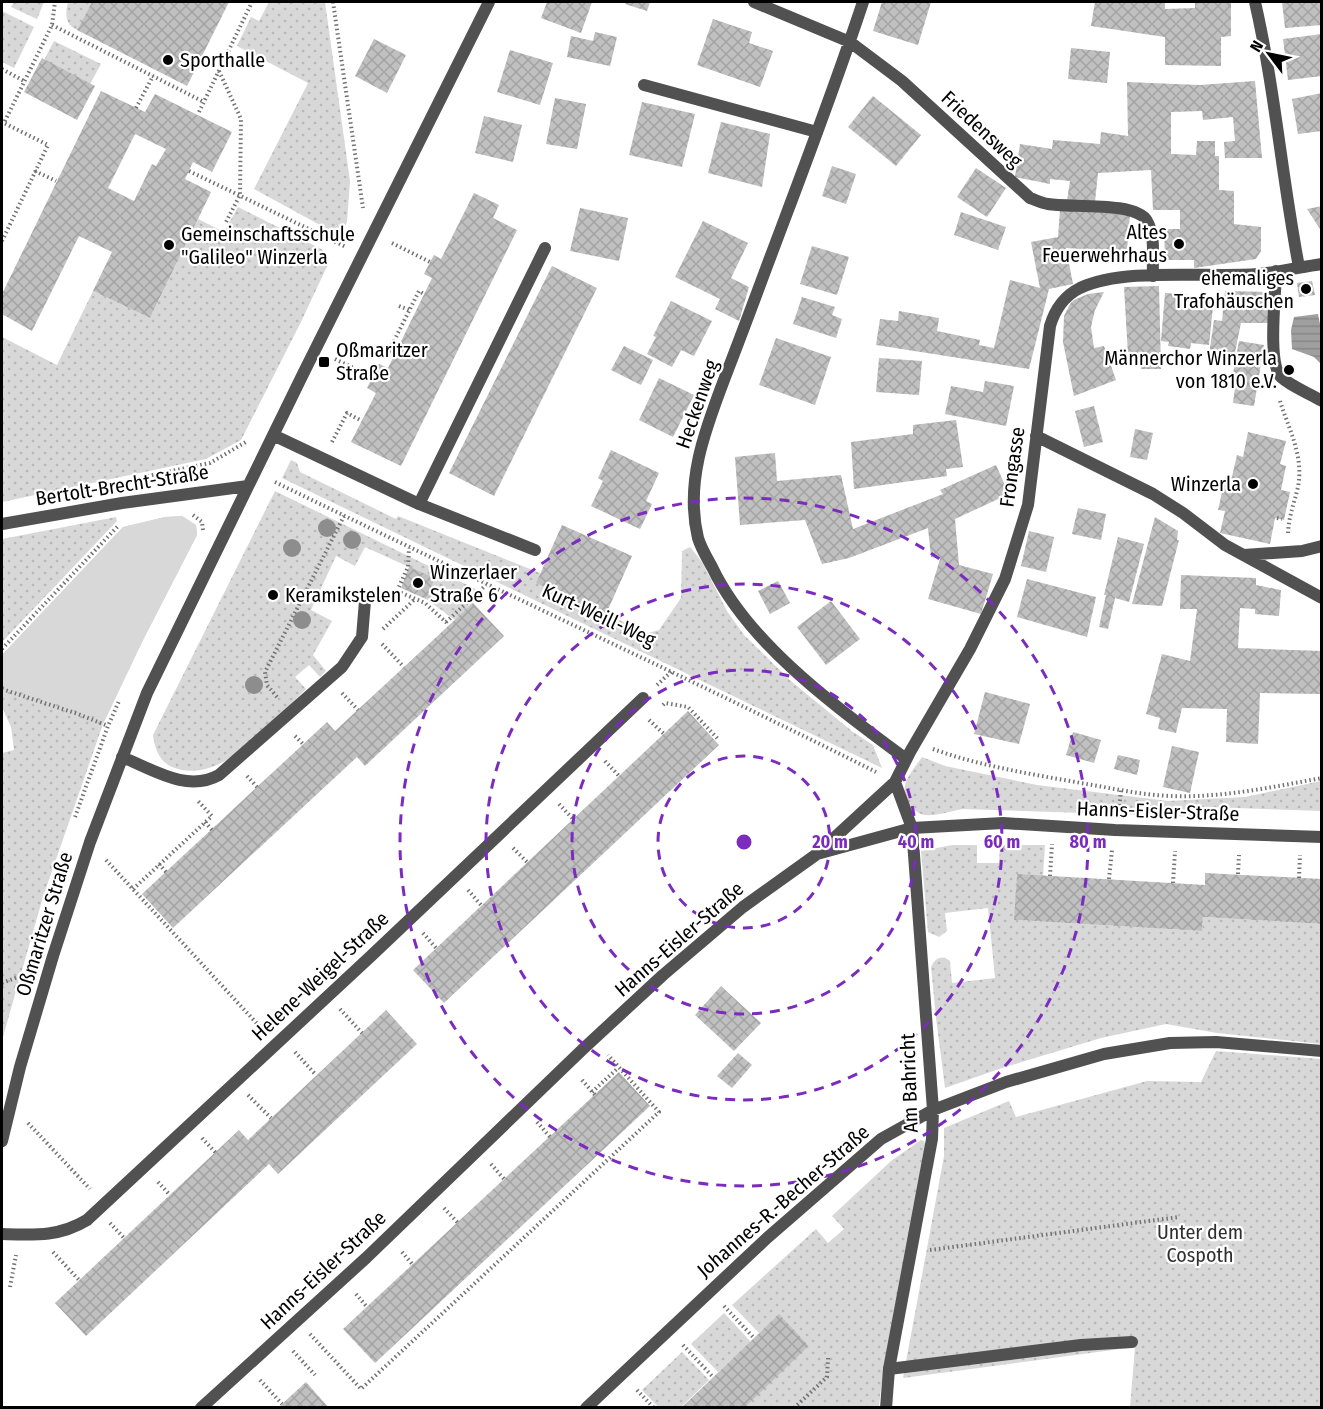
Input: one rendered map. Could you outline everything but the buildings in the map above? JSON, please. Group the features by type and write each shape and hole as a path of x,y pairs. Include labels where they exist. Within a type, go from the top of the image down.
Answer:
{"street":[{"name":"Oßmaritzer Straße","path":"2,1141 53,956 90,842 147,693 489,2"},
{"name":"Friedensweg","path":"754,2 850,42 897,77 1030,198 1050,205 1123,210 1142,214 1149,224 1152,238 1153,276"},
{"name":"Heckenweg","path":"863,2 817,132 704,432 694,485 693,509 699,540 718,580 752,628 777,655 906,759"},
{"path":"1255,2 1268,64 1280,160 1299,267"},
{"path":"644,85 817,132"},
{"path":"419,504 545,248"},
{"name":"Frongasse","path":"896,782 906,759 970,649 1005,579 1028,505 1050,326 1057,308 1066,298 1083,287 1110,280 1153,276 1258,274 1322,264"},
{"path":"1276,271 1273,358 1277,372 1322,401"},
{"path":"273,435 419,504 535,550"},
{"path":"1036,436 1167,501 1213,537 1322,598"},
{"name":"Bertolt-Brecht-Straße","path":"2,524 122,503 248,486"},
{"path":"1242,555 1286,552 1322,546"},
{"path":"122,757 180,780 207,781 219,775 342,667 362,637 365,602"},
{"name":"Helene-Weigel-Straße","path":"2,1234 38,1236 74,1228 105,1205 643,698"},
{"path":"817,854 896,782 912,828"},
{"name":"Hanns-Eisler-Straße","path":"201,1407 366,1258 663,975 743,907 817,854 912,828 1003,823 1115,830 1322,837"},
{"name":"Am Bahricht","path":"886,1407 889,1369 932,1139 933,1110 912,828"},
{"name":"Johannes-R.-Becher-Straße","path":"586,1407 767,1238 881,1139 933,1110 1006,1082 1104,1054 1170,1043 1216,1042 1322,1051"},
{"path":"889,1369 1081,1345 1132,1342"}],"path":[{"path":"2,241 48,145 3,123 52,25 55,2"},
{"path":"199,112 252,2"},
{"path":"189,171 343,246 365,250 363,207 333,2"},
{"path":"52,25 204,102"},
{"path":"2,69 24,81"},
{"path":"219,71 241,119 240,195 225,224"},
{"path":"136,108 153,76"},
{"path":"35,171 56,181"},
{"path":"358,217 363,207"},
{"path":"338,256 348,236"},
{"path":"392,243 430,262"},
{"path":"395,354 389,351 419,291 424,294"},
{"path":"399,306 409,310"},
{"path":"404,321 410,324"},
{"path":"335,359 372,377"},
{"path":"1283,378 1279,388 1279,398 1295,439 1299,471 1298,488 1290,510 1286,552"},
{"path":"324,459 347,413 362,421"},
{"path":"141,477 210,463 246,443 251,433"},
{"name":"Kurt-Weill-Weg","path":"275,482 486,585 672,671 896,782"},
{"path":"2,649 124,519 122,503"},
{"path":"290,713 269,689 266,672 344,516"},
{"path":"409,548 408,567 396,591 425,603 447,624 486,585"},
{"path":"375,636 404,667"},
{"path":"2,689 108,726"},
{"path":"648,718 664,734"},
{"path":"916,742 991,765 1120,790 1172,796 1244,792 1322,778"},
{"path":"604,760 619,776"},
{"path":"1119,812 1120,790"},
{"path":"558,803 573,819"},
{"path":"133,889 212,816"},
{"path":"205,822 212,830"},
{"path":"1050,876 1052,842"},
{"path":"1109,879 1112,844"},
{"path":"512,846 527,862"},
{"path":"1173,883 1175,848"},
{"path":"1238,874 1239,851"},
{"path":"1299,878 1300,854"},
{"path":"104,858 254,1020"},
{"path":"159,864 166,872"},
{"path":"466,889 482,905"},
{"path":"2,983 26,974"},
{"path":"328,995 362,1033"},
{"path":"282,1038 316,1075"},
{"path":"602,1061 617,1047"},
{"path":"316,1327 309,1334 361,1389 659,1112 608,1055"},
{"path":"582,1080 594,1093 618,1068"},
{"path":"574,1087 588,1073"},
{"path":"236,1081 271,1118"},
{"path":"528,1130 544,1115"},
{"path":"537,1122 550,1137"},
{"path":"28,1123 105,1205"},
{"path":"483,1171 498,1158"},
{"path":"491,1164 504,1179"},
{"path":"437,1214 452,1200"},
{"path":"444,1208 458,1223"},
{"path":"926,1251 1179,1217"},
{"path":"10,1287 20,1235"},
{"path":"38,1236 79,1280"},
{"path":"399,1249 413,1265"},
{"path":"361,1285 354,1292 367,1307"},
{"path":"724,1306 754,1338"},
{"path":"683,1345 713,1377"},
{"path":"286,1356 292,1350 315,1375"},
{"path":"794,1407 827,1377 828,1358"},
{"path":"252,1387 266,1374"},
{"path":"260,1380 282,1404"},
{"path":"637,1390 654,1407"}],"green space":[{"path":"14,2 44,2 37,19 11,7"},
{"path":"68,2 92,2 77,30 70,25 67,19"},
{"path":"269,2 325,2 350,181 347,222 340,230 329,230 254,189 308,83 237,46 251,17 259,21"},
{"path":"2,11 34,27 14,68 2,62"},
{"path":"54,41 101,64 90,84 44,60"},
{"path":"238,207 323,250 329,262 241,440 206,459 2,502 2,337 57,365 93,291 150,318 198,219 224,232"},
{"path":"291,460 297,463 300,472 396,519 398,516 540,573 537,583 648,633 659,630 681,598 682,551 690,547 702,562 727,611 744,635 792,682 853,732 873,745 882,768 282,478"},
{"path":"275,491 484,593 455,620 426,599 409,567 365,547 355,566 336,556 311,610 332,621 313,655 326,671 320,677 309,665 295,677 306,689 265,731 231,757 214,766 196,771 172,767 160,756 153,735"},
{"path":"182,516 196,525 197,535 103,724 43,897 2,1040 2,753 14,750 11,727 2,707 2,655 123,527 165,517"},
{"path":"182,516 196,525 197,535 105,720 2,685 2,655 123,527 165,517"},
{"path":"116,517 117,521 2,642 2,539"},
{"path":"922,757 945,766 1037,785 1168,801 1245,797 1321,781 1322,811 1206,807 1204,817 963,809 925,815 911,806 905,791 910,773"},
{"path":"952,845 977,845 977,863 999,863 1000,845 1045,845 1043,876 1017,875 1015,920 1202,931 1203,917 1321,924 1321,1044 1217,1033 1166,1024 1101,1038 945,1088 931,967 939,958 950,961 952,983 995,978 988,908 945,913 947,931 939,937 928,932 921,851"},
{"name":"Unter dem Cospoth","path":"1216,1051 1321,1059 1321,1407 1130,1407 1135,1347 903,1378 944,1156 944,1128 1009,1101 1016,1117 1147,1081 1201,1082"},
{"path":"921,1140 925,1144 920,1177 888,1341 879,1407 744,1407 809,1346 779,1315 759,1333 732,1305 816,1229 828,1243 844,1229 832,1216 891,1161"},
{"path":"724,1313 751,1342 718,1372 691,1344"},
{"path":"682,1352 709,1380 681,1407 658,1407 642,1390"}],"shaded area":[{"path":"1318,314 1321,329 1321,364 1314,357 1292,349 1291,330 1294,317"}],"place":[{"name":"Sporthalle","path":"168,60"},
{"name":"Altes Feuerwehrhaus","path":"1179,244"},
{"name":"Gemeinschaftsschule \"Galileo\" Winzerla","path":"169,245"},
{"name":"ehemaliges Trafohäuschen","path":"1306,289"},
{"name":"Oßmaritzer Straße","path":"324,362"},
{"name":"Männerchor Winzerla von 1810 e.V.","path":"1289,370"},
{"name":"Winzerla","path":"1253,484"},
{"name":"Winzerlaer Straße 6","path":"418,583"},
{"name":"Keramikstelen","path":"273,595"}]}
